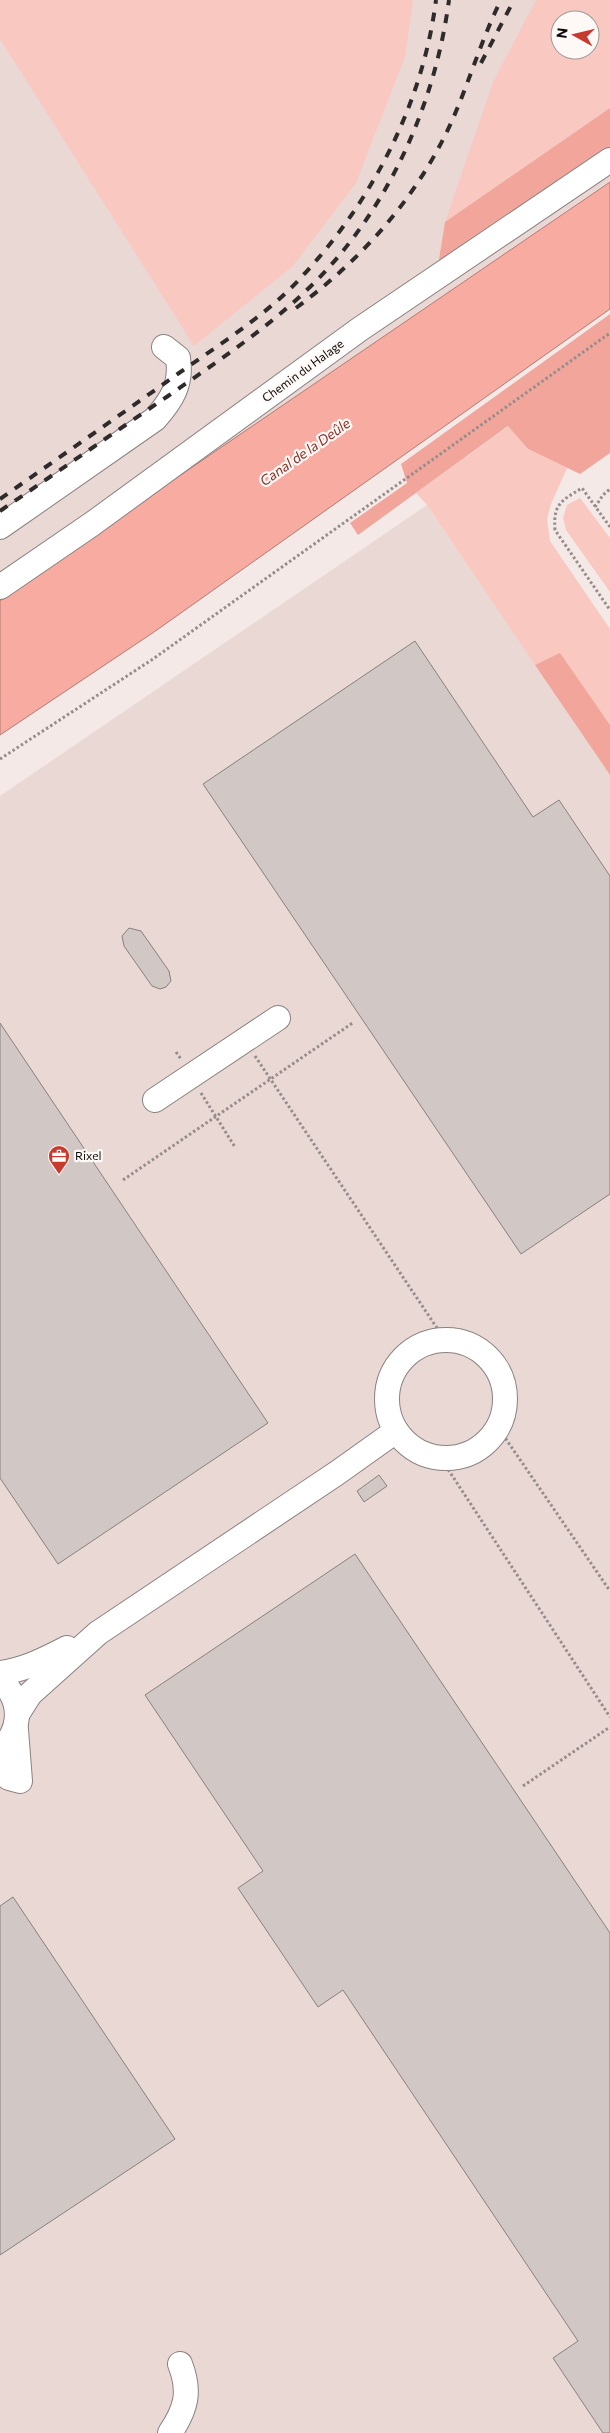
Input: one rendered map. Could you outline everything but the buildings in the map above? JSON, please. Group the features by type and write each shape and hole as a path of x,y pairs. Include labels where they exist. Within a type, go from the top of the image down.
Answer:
{"street":[{"name":"Chemin du Halage","path":"0,586 92,524 360,330 610,160"},
{"path":"0,527 155,419 170,403 176,390 180,372 178,358 164,347"},
{"path":"155,1100 278,1018"},
{"path":"445,1340 465,1343 480,1351 494,1364 502,1380 504,1404 497,1426 491,1437 479,1448 463,1456 440,1457 419,1452 410,1446 396,1431 390,1418 387,1403 390,1380 396,1366 409,1353 424,1344 445,1340"},
{"path":"0,1673 36,1664 98,1633 337,1473 396,1431"},
{"path":"0,1751 9,1742 30,1694 98,1633"},
{"path":"0,1679 15,1698 20,1781 9,1778 0,1771"},
{"path":"170,2433 181,2417 186,2396 186,2380 180,2364"}],"path":[{"path":"0,759 153,659 610,333"},
{"path":"610,527 582,488 563,499 558,505 554,519 556,530 610,610"},
{"path":"596,507 603,494 610,489"},
{"path":"123,1180 354,1022"},
{"path":"245,1041 445,1340"},
{"path":"176,1052 234,1147"},
{"path":"497,1426 610,1590"},
{"path":"440,1457 610,1717"},
{"path":"523,1786 610,1727"}],"shaded area":[{"path":"0,0 610,0 610,181 0,601"},
{"path":"0,0 413,0 405,57 356,183 293,266 194,346 0,39"},
{"path":"536,0 610,0 610,108 445,222 493,82"},
{"path":"610,108 610,148 438,266 445,222"},
{"path":"610,314 610,453 580,474 528,449 508,426 358,535 350,523 407,483 401,464"},
{"path":"509,426 528,449 567,468 551,504 547,519 550,541 610,629 610,725 560,654 535,665 427,505 416,493"},
{"path":"580,498 610,538 610,592 566,530 563,518 567,505"},
{"path":"427,505 610,775 610,2433 0,2433 0,796"},
{"path":"560,653 610,725 610,775 535,665"}],"water":[{"name":"Canal de la Deûle","path":"610,182 610,309 154,632 0,735 0,601 166,485"}],"railway":[{"path":"0,499 249,324 288,291 316,261 342,228 365,194 386,158 404,120 418,81 429,41 436,0"},
{"path":"0,511 242,344 295,301 339,256 364,224 385,190 404,154 420,117 442,39 449,0"},
{"path":"296,308 365,248 404,202 421,177 451,123 487,30 501,0"},
{"path":"481,63 514,0"}],"place":[{"name":"Rixel","path":"59,1175"}]}
